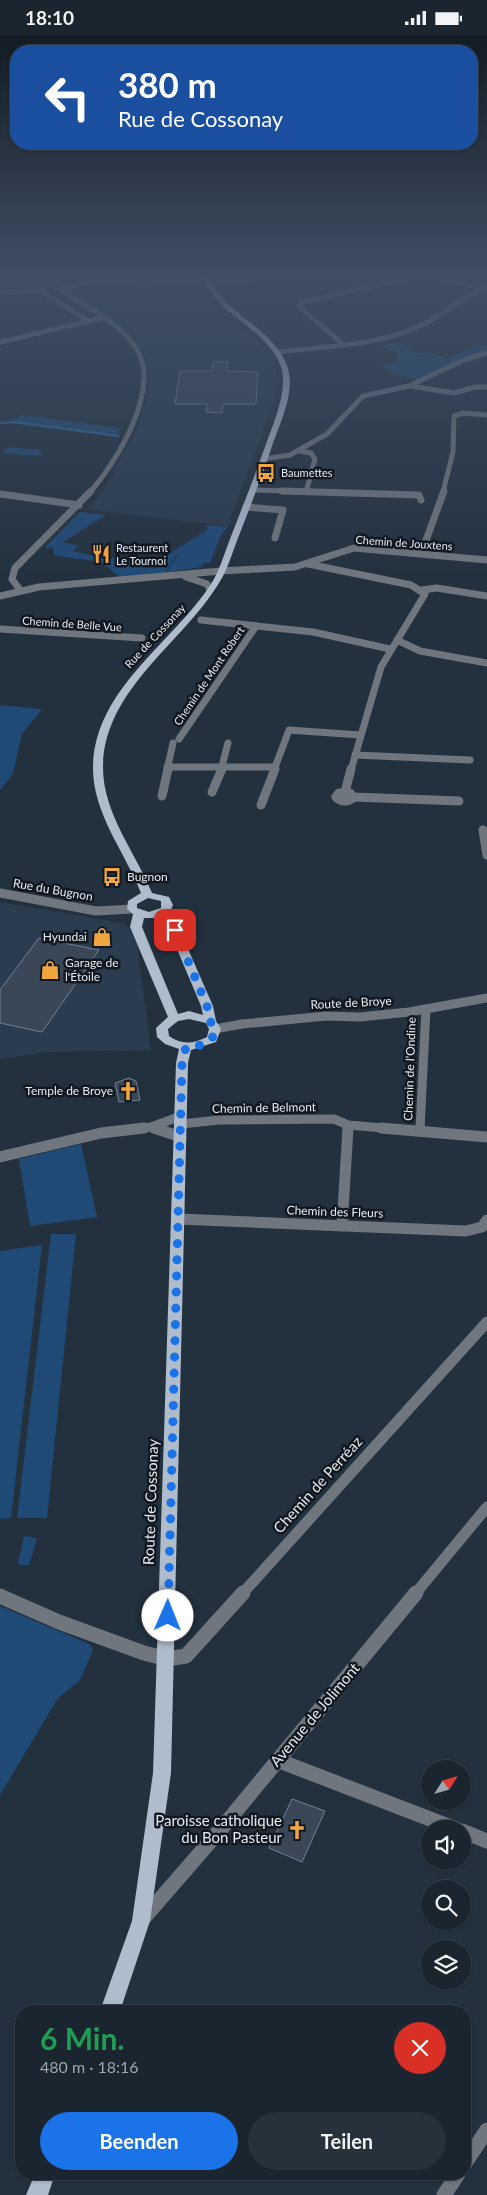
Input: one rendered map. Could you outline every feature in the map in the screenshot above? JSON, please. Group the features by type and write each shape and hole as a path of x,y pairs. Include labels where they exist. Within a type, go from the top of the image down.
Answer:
{"main road":[{"name":"Rue de Cossonay","path":"147,895 143,882 120,843 106,812 98,767 102,738 113,709 134,677 190,618 210,591 221,571 263,459 284,395 286,378"},
{"path":"174,1018 136,927 136,911 132,903 138,898 147,895 165,899 168,905 166,910 207,1006 212,1025 212,1039 201,1045 186,1047 172,1044 163,1037 162,1028 174,1018 189,1015 212,1025"},
{"path":"136,911 154,915 166,910"},
{"name":"Route de Cossonay","path":"112,2005 141,1921 162,1773 167,1659 182,1063 186,1047"},
{"path":"37,2195 43,2180"}],"street":[{"path":"20,590 8,573 78,505 108,471 122,448 145,392 143,378"},
{"path":"263,459 282,457 299,451 327,434 363,396 409,386 426,378"},
{"path":"409,386 454,393 475,387 487,387"},
{"path":"421,554 450,467 455,437 454,416 464,413 487,415"},
{"path":"299,451 311,453 315,459 306,491"},
{"path":"252,490 417,495 421,496 421,500"},
{"path":"0,494 78,505"},
{"path":"246,507 283,510 275,538"},
{"name":"Chemin de Jouxtens","path":"0,596 20,590 221,571 285,568 308,564 323,555 344,549 487,560"},
{"path":"308,564 398,581 422,590 437,588 487,596"},
{"name":"Chemin de Jouxtens","path":"173,575 198,579 207,584 210,591"},
{"path":"422,590 424,597 390,649 381,667 345,792 354,797 459,801"},
{"name":"Chemin de Mont Robert","path":"201,619 313,633 390,649"},
{"name":"Chemin de Mont Robert","path":"162,796 167,767 176,741 256,626"},
{"name":"Chemin de Belle Vue","path":"0,629 142,638"},
{"path":"397,640 420,651 487,663"},
{"path":"261,805 288,730 360,735"},
{"path":"212,792 222,769 228,743"},
{"path":"355,755 470,760"},
{"path":"167,767 222,769 274,767"},
{"path":"482,829 487,855"},
{"name":"Rue du Bugnon","path":"0,893 96,911 136,911"},
{"name":"Route de Broye","path":"212,1025 326,1016 360,1017 426,1009 487,998"},
{"name":"Chemin de l'Ondine","path":"420,1130 426,1009"},
{"name":"Chemin de Belmont","path":"181,1126 219,1120 334,1119 348,1125 420,1130"},
{"path":"342,1226 348,1125"},
{"path":"151,1127 181,1126"},
{"path":"0,1157 101,1133 151,1127 181,1126"},
{"path":"420,1130 487,1137"},
{"name":"Chemin des Fleurs","path":"179,1219 466,1231 482,1227 487,1220"},
{"name":"Chemin de Perréaz","path":"167,1659 186,1656 487,1322"},
{"name":"Avenue de Jolimont","path":"141,1921 160,1902 487,1507"},
{"path":"0,1596 59,1622 167,1659"},
{"path":"277,1760 433,1820"},
{"path":"471,1835 487,1841"},
{"path":"471,2154 487,2130"},
{"path":"444,2195 454,2180"}],"shaded area":[{"path":"150,378 277,378 275,398 228,526 91,510 89,508 114,475 113,471 135,433 150,390"},
{"path":"23,415 120,428 117,437 9,423 10,421 6,421"},
{"path":"8,447 41,450 39,453 45,454 36,456 3,453"},
{"path":"80,512 106,515 63,542 79,546 72,551 99,557 93,561 57,556 54,555 53,547 44,548"},
{"path":"205,525 228,527 221,535 210,563 206,562 200,566 204,567 167,572 180,554 208,529"},
{"path":"206,530 174,558 165,573 119,577 97,560 100,558 111,559 115,556 155,566 155,563"},
{"path":"0,705 42,709 22,734 13,774 0,790"},
{"path":"0,902 122,923 130,929 137,944 151,1050 48,1052 0,1059"},
{"path":"81,1144 97,1217 30,1226 19,1159"},
{"path":"51,1234 76,1234 47,1518 17,1518"},
{"path":"42,1245 11,1518 0,1519 0,1251"},
{"path":"24,1536 37,1538 29,1565 20,1565 18,1563"},
{"path":"0,1606 89,1644 93,1650 80,1680 58,1698 0,1795"}],"building":[{"path":"179,378 258,378 256,404 223,404 222,413 206,412 207,404 175,404"},
{"name":"Garage de l'Étoile","path":"39,938 99,950 42,1032 0,1023 0,990"},
{"name":"Temple de Broye","path":"129,1078 136,1081 140,1100 119,1102 115,1083"},
{"name":"Paroisse catholique du Bon Pasteur","path":"292,1799 325,1811 302,1862 269,1848"}],"waterway":[{"path":"0,423 14,422 119,436"}],"place":[{"name":"Baumettes","path":"266,473"},
{"name":"Restaurent Le Tournoi","path":"101,554"},
{"name":"Bugnon","path":"112,877"},
{"name":"Hyundai","path":"102,937"},
{"name":"Garage de l'Étoile","path":"50,970"},
{"name":"Temple de Broye","path":"128,1091"},
{"name":"Paroisse catholique du Bon Pasteur","path":"297,1830"}],"route":[{"path":"168,1616 182,1063 186,1047 201,1045 212,1039 215,1029 210,1021 207,1006 175,930"}]}
